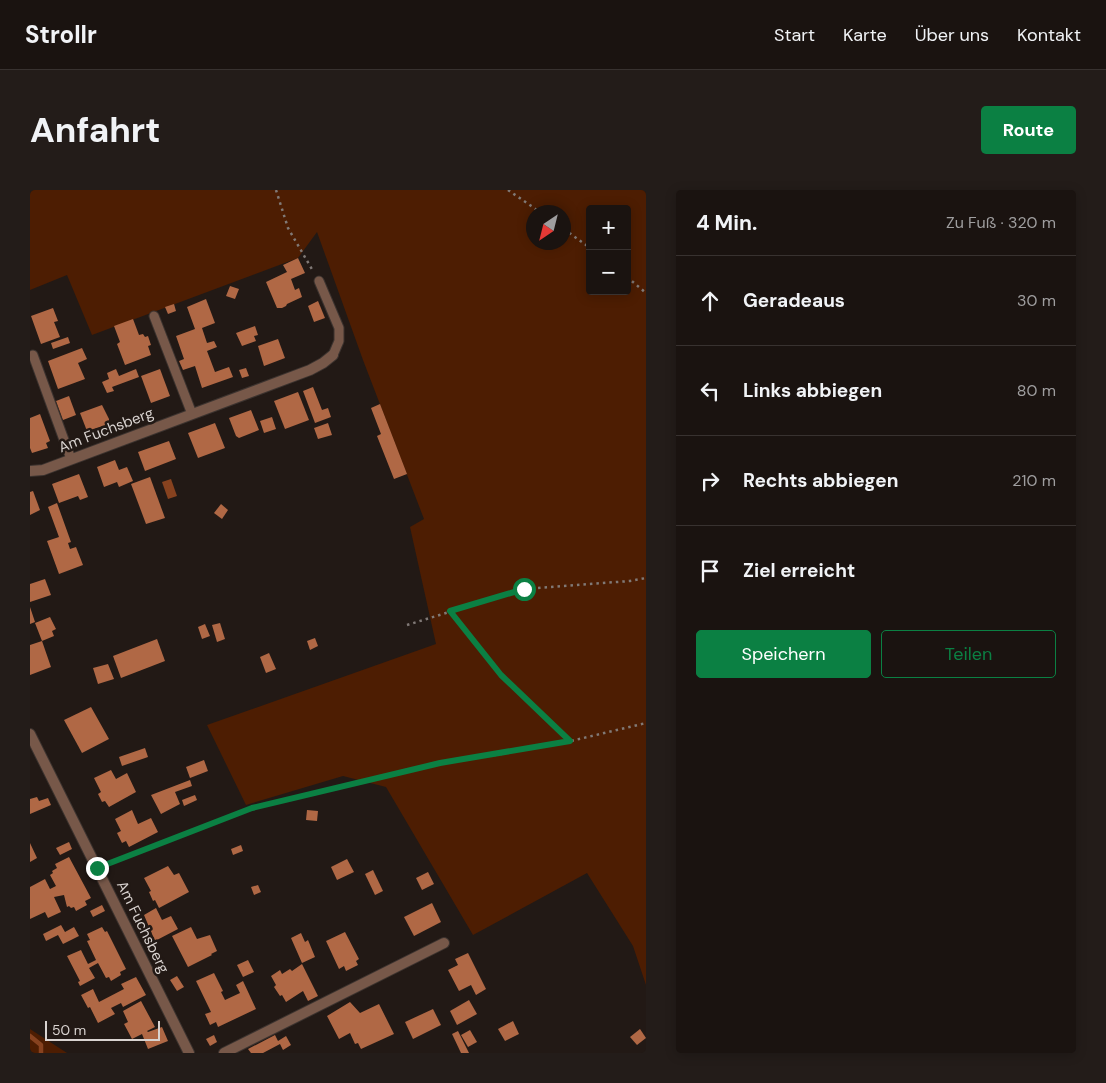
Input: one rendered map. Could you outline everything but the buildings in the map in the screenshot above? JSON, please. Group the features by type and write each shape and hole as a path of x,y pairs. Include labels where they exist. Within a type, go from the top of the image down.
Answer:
{"street":[{"name":"Am Fuchsberg","path":"30,472 43,470 310,370 333,355"},
{"name":"Am Fuchsberg","path":"30,734 189,1053"},
{"path":"224,1053 444,943"}],"lane":[{"path":"319,281 339,328 339,340 333,355"},
{"path":"154,316 192,414"},
{"path":"33,355 71,459"}],"path":[{"path":"276,190 288,228 319,281"},
{"path":"508,190 530,205"},
{"path":"571,234 586,245"},
{"path":"631,280 646,293"},
{"path":"407,624 524,589 630,581 646,578"},
{"path":"450,611 501,675 570,741"},
{"path":"97,868 252,808 440,763 570,741 646,723"}],"shaded area":[{"path":"30,190 646,190 646,985 633,946 587,873 473,935 386,787 343,776 246,805 207,725 436,644 410,527 424,519 363,360 317,232 298,258 92,335 67,275 30,290"},
{"path":"171,479 177,496 168,499 162,482"},
{"path":"30,1029 67,1053 30,1053"}],"waterway":[{"path":"30,1036 41,1045 41,1053"}],"route":[{"path":"97,868 252,808 440,763 570,741 501,675 450,611 524,589"}]}
